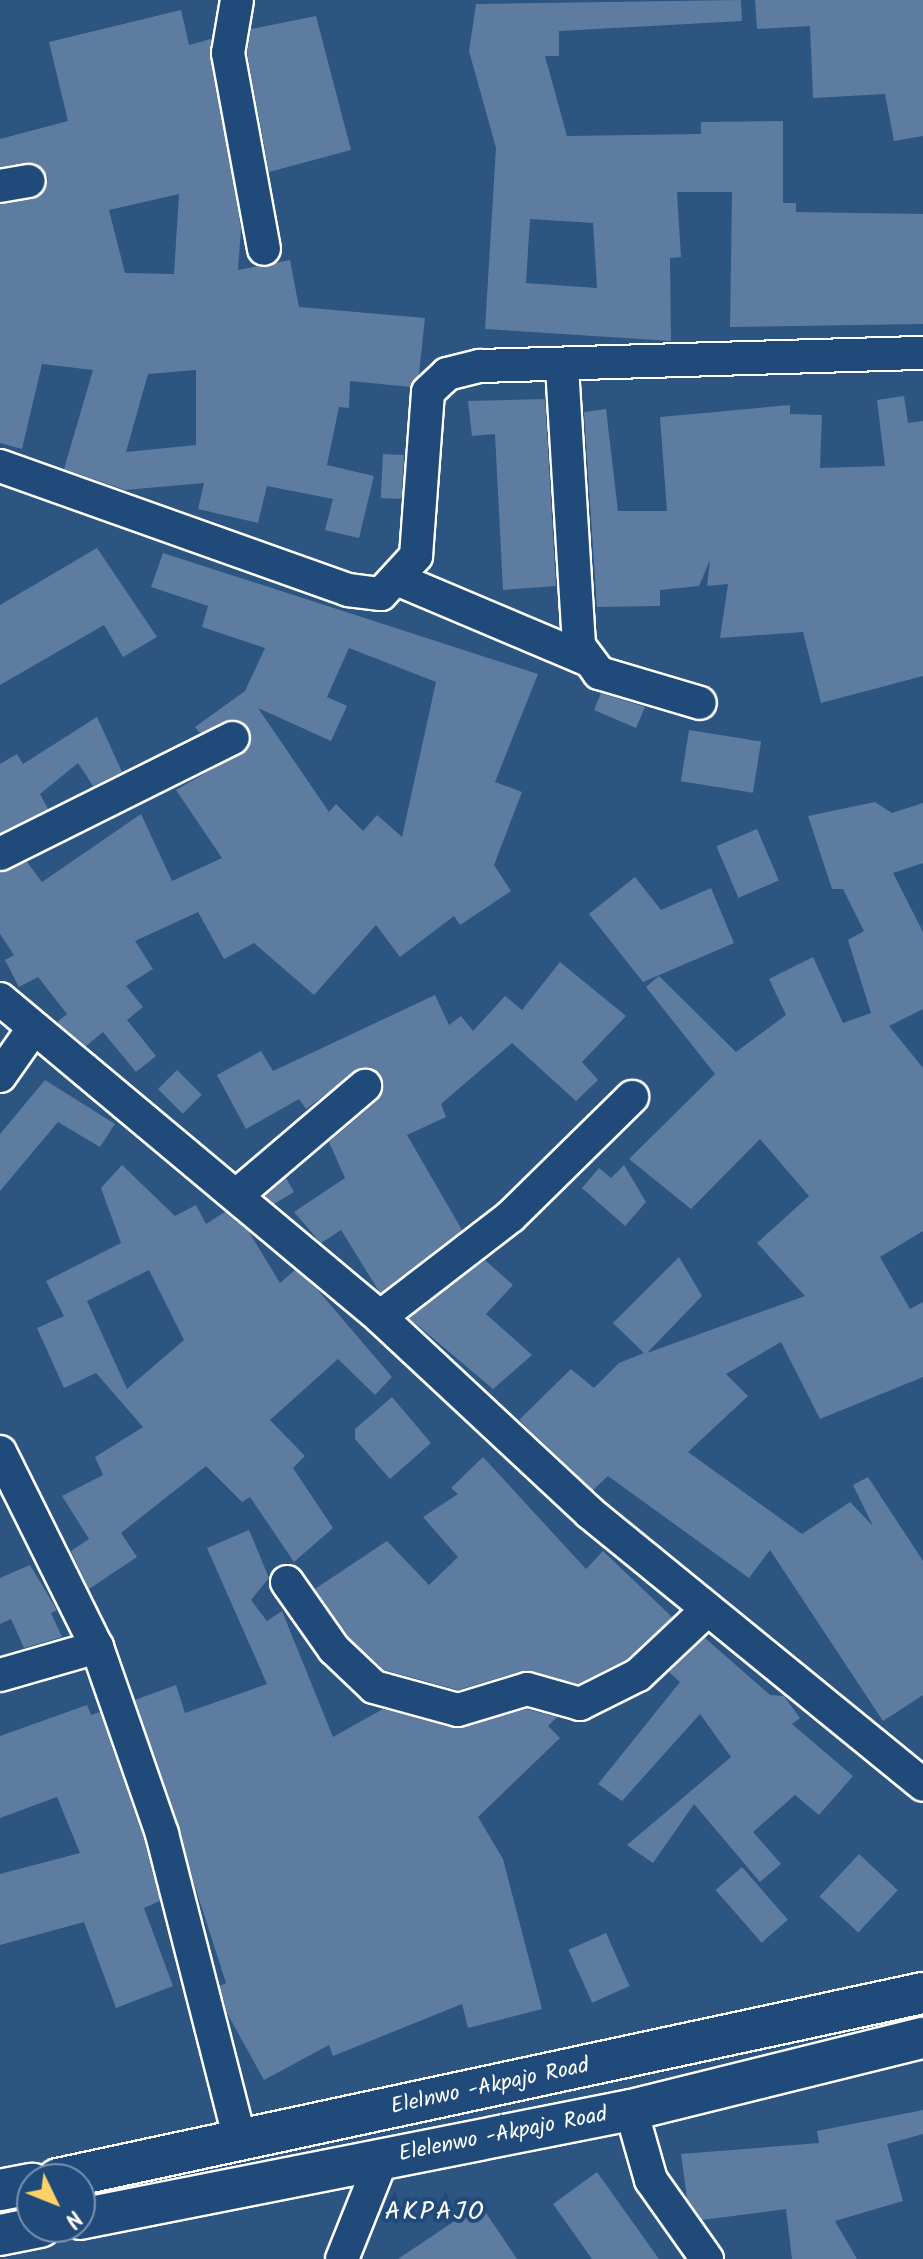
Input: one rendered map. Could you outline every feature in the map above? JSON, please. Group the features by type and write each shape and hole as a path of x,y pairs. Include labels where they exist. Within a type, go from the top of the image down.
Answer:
{"main road":[{"name":"Elelnwo -Akpajo Road","path":"96,2172 241,2143 923,1993"},
{"name":"Elelenwo -Akpajo Road","path":"96,2216 631,2110 923,2038"}],"street":[{"path":"237,0 228,53 264,249"},
{"path":"0,466 348,590 381,594 399,580 416,556 434,381 480,366 562,367 923,353"},
{"path":"562,367 586,659"},
{"path":"399,580 586,659 611,678 700,703"},
{"path":"0,854 233,738"},
{"path":"0,999 238,1194 380,1317 590,1513 923,1785"},
{"path":"0,1076 33,1029"},
{"path":"238,1194 365,1086"},
{"path":"380,1317 511,1216 632,1097"},
{"path":"0,1452 97,1647 162,1834 241,2143"},
{"path":"287,1582 334,1649 374,1687 458,1710 527,1689 580,1704 638,1675 707,1610"},
{"path":"0,1675 97,1647"},
{"path":"631,2110 651,2180 707,2259"},
{"path":"342,2259 382,2159"}],"building":[{"path":"741,0 742,21 559,31 559,56 545,56 567,136 701,134 701,122 783,121 783,203 796,203 796,212 923,214 923,324 730,327 732,192 677,192 681,257 670,258 671,341 485,329 496,148 469,51 476,4","holes":["530,219 593,223 597,288 526,283"]},
{"path":"755,0 923,0 923,136 894,141 885,94 813,98 810,26 757,29"},
{"path":"181,10 189,45 211,39 241,229 238,270 290,260 299,307 425,318 419,374 411,387 350,381 349,408 339,407 327,465 374,476 359,538 325,530 333,499 267,486 258,523 198,509 204,483 125,490 64,469 93,370 42,364 22,449 0,443 0,205 40,196 48,179 35,163 0,167 0,139 68,121 49,42","holes":["179,194 174,274 125,273 109,210","196,370 196,445 126,452 148,374"]},
{"path":"316,16 351,150 269,172 247,53 251,29"},
{"path":"904,396 908,423 923,421 923,676 821,703 803,632 720,638 728,584 707,586 710,560 699,586 660,590 660,606 597,607 584,412 606,409 618,511 667,511 660,417 790,405 790,414 822,415 820,468 885,466 877,400"},
{"path":"545,399 556,586 503,590 495,434 472,436 468,401"},
{"path":"383,454 404,455 402,499 381,498"},
{"path":"97,548 157,637 123,657 104,625 0,685 0,605"},
{"path":"163,553 538,674 495,782 522,792 494,865 511,891 460,925 454,916 400,957 376,925 314,995 254,943 224,959 198,912 135,941 153,969 126,986 143,1007 127,1020 156,1056 136,1072 103,1032 86,1046 57,1022 67,1014 38,977 19,987 5,960 14,955 0,934 0,873 27,862 42,882 141,814 172,881 222,858 176,790 249,748 243,722 200,733 195,727 245,691 265,648 202,627 208,606 151,587","holes":["349,648 436,682 402,837 377,815 363,831 336,804 329,812 258,708 331,741 347,706 327,697"]},
{"path":"601,693 645,707 636,728 594,710"},
{"path":"97,717 122,772 93,786 78,763 40,794 48,809 0,833 0,764 17,754 23,764"},
{"path":"689,730 761,741 753,793 681,781"},
{"path":"875,802 892,813 923,803 923,863 893,873 923,932 923,1009 889,1026 923,1068 923,1231 880,1257 910,1309 923,1302 923,1377 820,1419 781,1342 726,1374 748,1396 688,1452 802,1534 850,1502 873,1526 853,1485 868,1477 923,1561 923,1695 883,1721 770,1550 749,1578 608,1476 593,1490 519,1420 571,1369 594,1388 619,1363 644,1353 613,1323 679,1257 702,1296 647,1353 805,1296 757,1243 809,1196 760,1139 691,1209 629,1159 715,1074 646,987 659,976 736,1052 786,1015 769,979 813,957 843,1023 871,1013 848,940 864,931 843,889 832,889 808,816"},
{"path":"757,829 779,881 738,898 716,846"},
{"path":"635,877 661,910 711,888 734,943 643,982 589,914"},
{"path":"560,962 626,1016 582,1062 598,1080 576,1101 512,1043 441,1104 446,1117 407,1135 462,1230 380,1293 341,1230 321,1243 294,1212 345,1178 329,1142 378,1100 380,1074 361,1068 306,1109 299,1099 246,1129 217,1075 261,1051 273,1071 435,995 449,1025 461,1016 473,1031 505,996 522,1010"},
{"path":"177,1070 202,1095 183,1114 158,1089"},
{"path":"45,1080 115,1124 100,1147 58,1122 0,1191 0,1134"},
{"path":"122,1165 175,1216 196,1205 206,1224 225,1212 249,1232 280,1283 295,1270 316,1288 392,1377 375,1395 338,1359 270,1420 305,1456 293,1468 333,1528 294,1562 250,1497 242,1502 206,1466 121,1533 137,1557 89,1589 71,1551 89,1539 62,1496 103,1475 95,1457 143,1427 96,1373 64,1388 37,1328 64,1316 46,1281 121,1243 101,1188","holes":["149,1270 184,1340 127,1389 87,1301"]},
{"path":"624,1165 646,1202 625,1226 582,1188 599,1168 611,1178"},
{"path":"286,1178 294,1192 274,1204 265,1196"},
{"path":"485,1260 513,1285 486,1314 532,1355 493,1389 409,1318"},
{"path":"392,1397 431,1443 390,1479 355,1439 355,1429"},
{"path":"483,1457 586,1569 603,1551 672,1617 627,1659 578,1684 522,1671 458,1690 384,1670 348,1637 315,1589 387,1541 429,1585 458,1557 423,1517 458,1494 451,1488"},
{"path":"249,1530 269,1578 251,1600 267,1621 282,1611 333,1737 383,1709 454,1728 527,1709 557,1717 548,1726 560,1738 478,1817 503,1859 542,2009 468,2028 462,2004 333,2056 329,2045 264,2080 227,2013 220,1986 226,1983 135,1700 176,1685 185,1713 267,1684 207,1548"},
{"path":"30,1565 57,1610 51,1613 62,1637 24,1648 11,1619 0,1624 0,1578"},
{"path":"705,1638 770,1695 784,1696 800,1718 792,1724 853,1776 819,1815 795,1795 753,1832 781,1864 760,1882 694,1804 653,1863 627,1845 731,1757 700,1714 622,1801 598,1784 680,1682 669,1672"},
{"path":"87,1705 91,1715 100,1712 144,1839 160,1901 144,1908 173,1986 116,2008 84,1922 0,1945 0,1874 80,1853 57,1797 0,1818 0,1736"},
{"path":"859,1854 898,1890 858,1933 819,1896"},
{"path":"742,1867 788,1920 762,1943 716,1890"},
{"path":"606,1933 630,1986 592,2003 569,1950"},
{"path":"923,2110 923,2134 887,2144 903,2201 835,2221 857,2259 792,2259 786,2209 702,2220 687,2198 681,2154 819,2143 817,2131"},
{"path":"597,2172 659,2259 592,2259 553,2204"},
{"path":"480,2204 517,2259 398,2259"}],"district":[{"name":"AKPAJO","path":"435,2213"}]}
